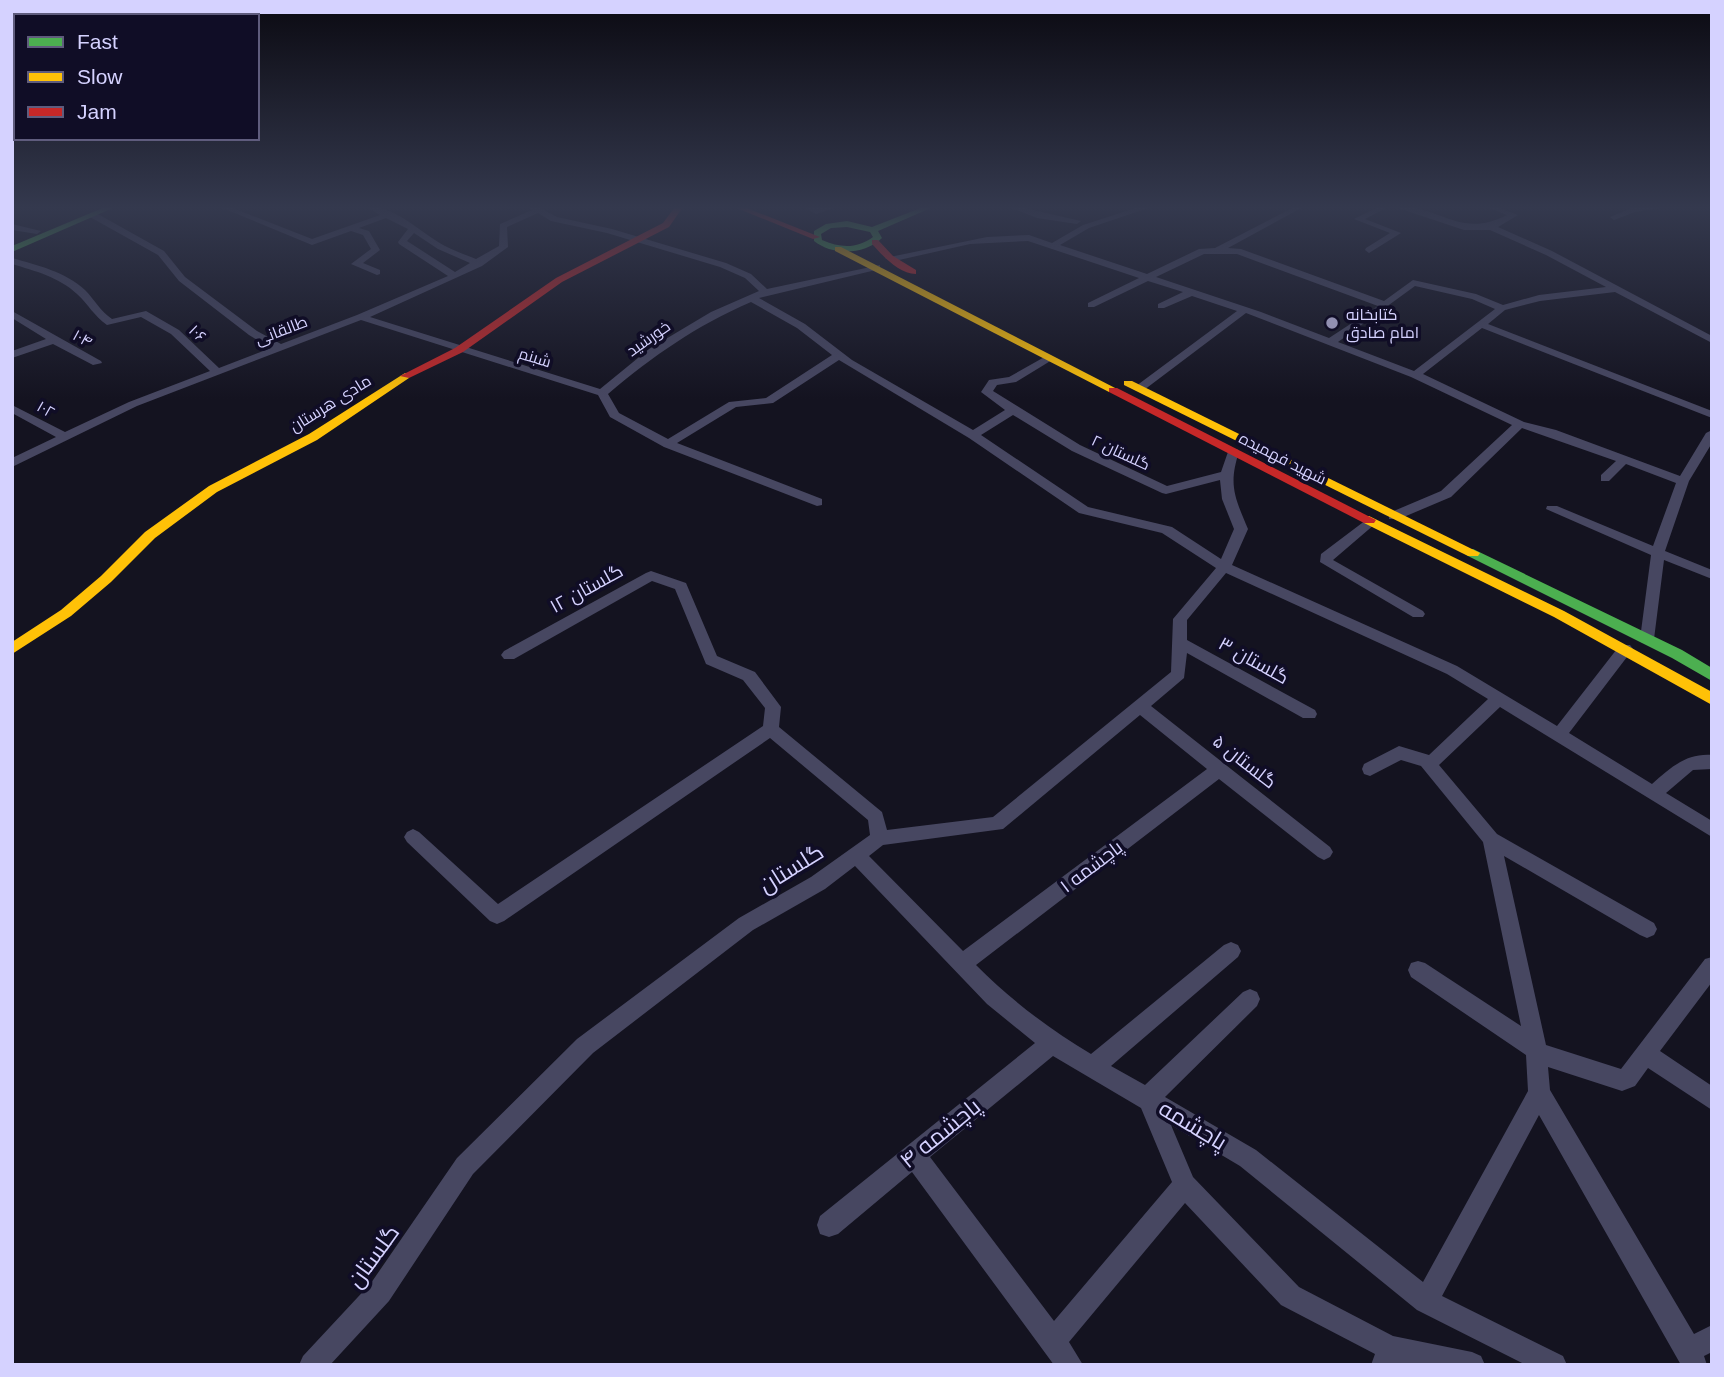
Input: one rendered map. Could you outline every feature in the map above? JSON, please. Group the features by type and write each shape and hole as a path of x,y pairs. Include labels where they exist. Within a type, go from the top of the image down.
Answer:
{"main road":[{"name":"مادی هرستان","path":"12,649 66,613 106,579 150,534 213,489 313,437 411,372 459,350 576,271"},
{"name":"شهید فهمیده","path":"897,271 972,319 1559,614 1712,699"},
{"name":"شهید فهمیده","path":"902,271 1647,639 1712,675"},
{"path":"972,319 983,320 988,313"},
{"path":"995,331 999,326 1011,324"}],"street":[{"name":"۱۰۶","path":"39,271 67,282 81,292 96,314 111,323 142,313 175,332 217,372"},
{"path":"176,271 253,334 280,348"},
{"path":"448,271 455,276"},
{"name":"طالقانی","path":"12,463 133,404 361,317 464,271"},
{"name":"طالقانی","path":"737,271 748,276 765,292"},
{"name":"خورشید","path":"602,393 653,351 715,314 765,292 847,271"},
{"name":"خورشید","path":"1132,271 1244,310 1415,375 1520,424 1683,481"},
{"path":"1091,305 1157,271"},
{"path":"1294,271 1385,304"},
{"path":"1584,271 1712,340"},
{"path":"1330,342 1413,283 1468,298 1473,296 1502,308"},
{"path":"1415,375 1502,308 1539,298 1618,289"},
{"path":"1161,306 1192,292"},
{"path":"752,298 802,326 839,355 973,435 1084,510 1167,530 1224,568 1452,670 1712,830"},
{"path":"1140,388 1244,310"},
{"name":"۱۰۴","path":"12,314 97,363"},
{"name":"شبنم","path":"361,317 602,393"},
{"path":"1480,324 1712,415"},
{"name":"۱۰۴","path":"12,355 54,340"},
{"path":"668,444 733,404 769,401 839,355"},
{"name":"گلستان ۲","path":"1048,358 1012,380 993,382 987,392 1076,448 1166,490 1224,475"},
{"path":"602,393 614,415 668,444 817,502"},
{"name":"۱۰۲","path":"12,408 65,438"},
{"path":"973,435 1013,410"},
{"path":"1394,516 1446,494 1520,424"},
{"path":"1647,639 1658,551 1683,481 1712,433"},
{"path":"1224,475 1233,452"},
{"path":"1697,454 1712,459"},
{"path":"1605,478 1623,461"},
{"name":"گلستان","path":"312,1365 380,1292 465,1166 585,1046 746,924 818,883 879,838 997,824 1179,674 1180,619 1224,568 1241,529 1225,488 1224,475"},
{"path":"1552,509 1712,575"},
{"path":"1370,521 1326,557 1326,562 1418,614"},
{"name":"گلستان ۱۲","path":"509,655 651,576 681,586 711,660 749,676 773,707 771,729"},
{"name":"گلستان ۳","path":"1179,642 1309,714"},
{"path":"1559,735 1625,649"},
{"path":"1499,698 1431,762 1429,765 1432,770 1491,839 1647,929"},
{"name":"گلستان ۵","path":"1139,705 1324,852"},
{"path":"413,837 498,915 771,729 876,817 879,838"},
{"path":"1370,769 1399,753 1431,762"},
{"path":"1653,794 1688,763 1698,760 1712,762"},
{"name":"پاچشمه ۱","path":"962,964 1221,768"},
{"path":"1491,839 1536,1051 1539,1093 1698,1351"},
{"name":"پاچشمه","path":"856,855 994,997 1052,1043 1248,1158 1426,1301 1545,1363"},
{"path":"1094,1066 1231,951"},
{"path":"1419,970 1536,1051 1622,1080 1627,1079 1647,1055 1712,966"},
{"path":"1250,999 1148,1098 1185,1185 1290,1296 1387,1356 1472,1365"},
{"name":"پاچشمه ۴","path":"829,1224 1052,1043"},
{"path":"1647,1055 1712,1098"},
{"path":"1426,1301 1539,1093"},
{"path":"913,1154 1070,1365"},
{"path":"1053,1342 1185,1185"}],"traffic: fast":[{"path":"1473,553 1677,654 1712,675"}],"traffic: slow":[{"path":"881,271 1113,390"},
{"path":"12,649 66,613 106,579 150,535 213,489 313,437 405,376"},
{"path":"1128,383 1473,553"},
{"path":"1369,520 1559,614 1712,699"}],"traffic: jam":[{"path":"405,376 459,350 559,280 576,271"},
{"path":"1113,390 1369,520"}],"place":[{"name":"کتابخانه امام صادق","path":"1332,323"}]}
